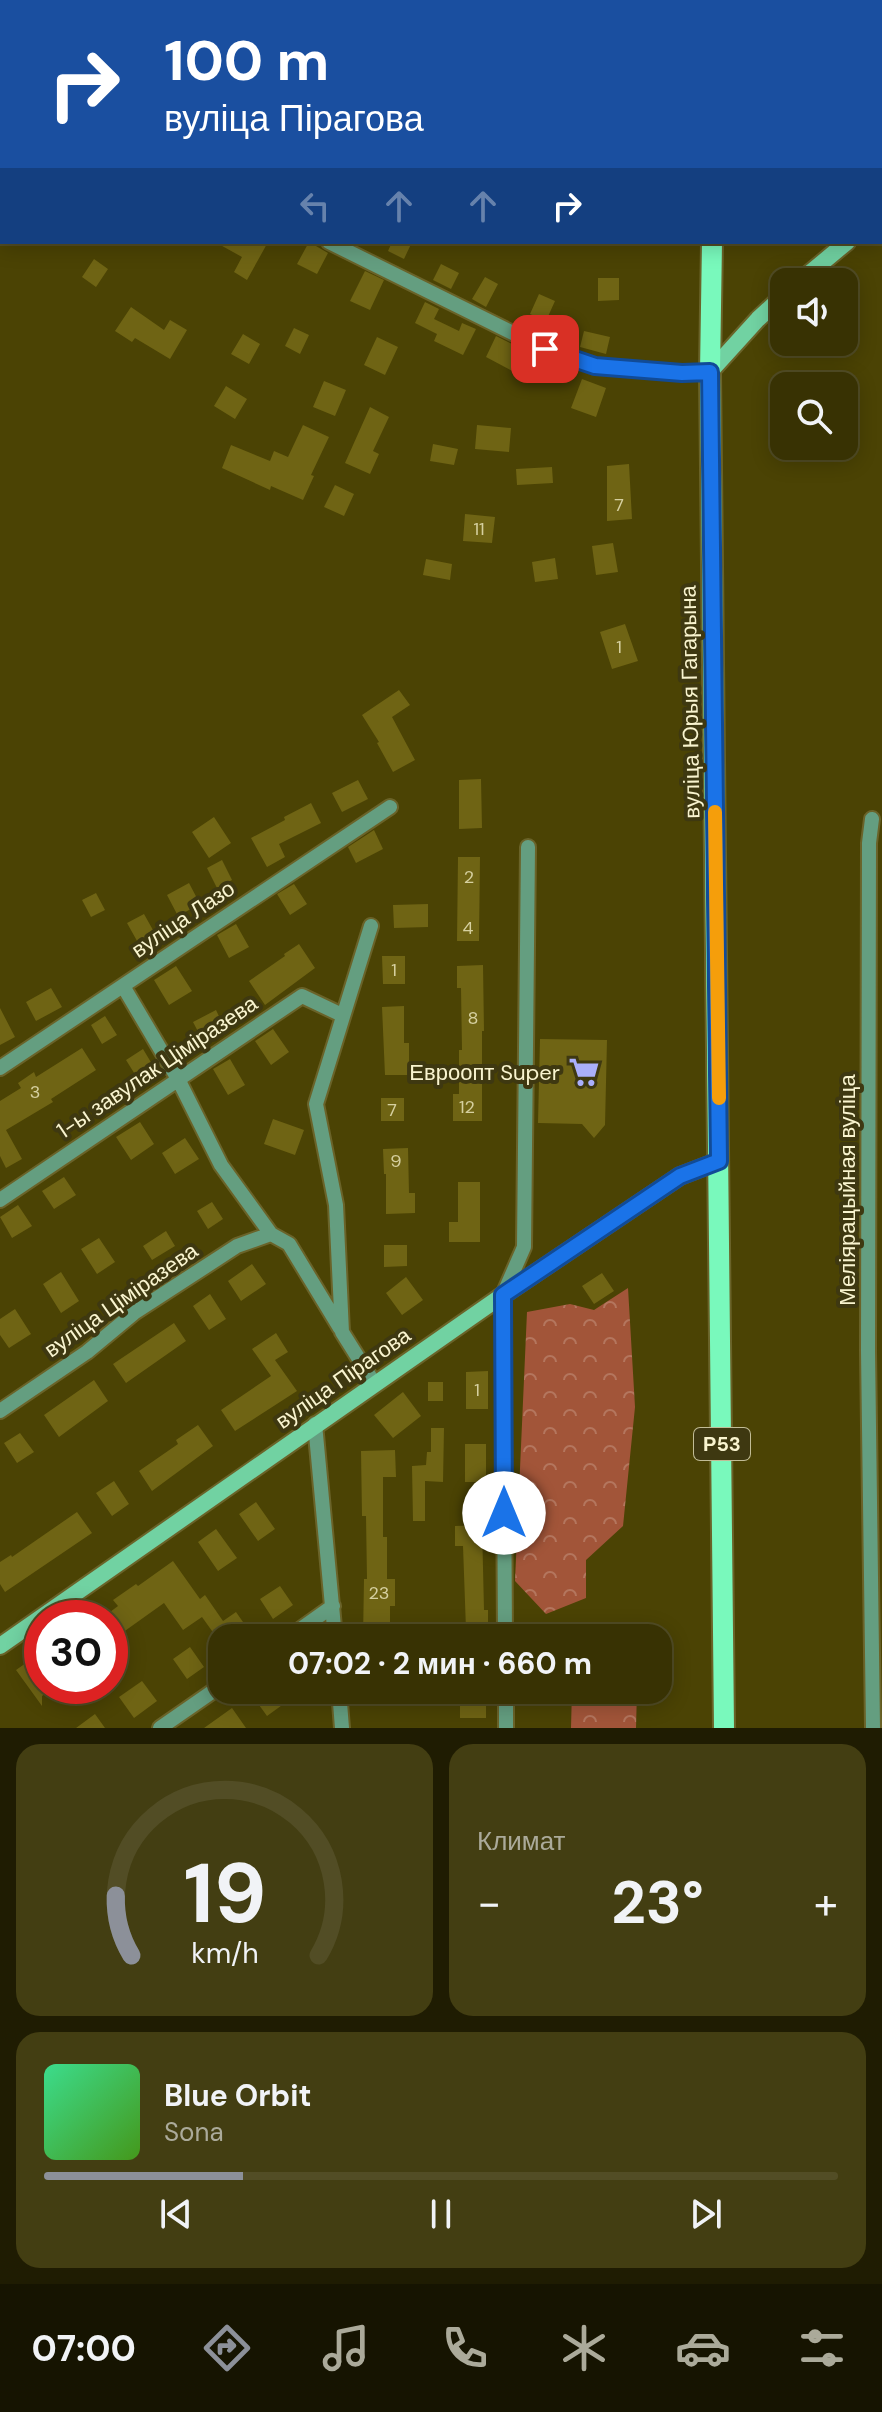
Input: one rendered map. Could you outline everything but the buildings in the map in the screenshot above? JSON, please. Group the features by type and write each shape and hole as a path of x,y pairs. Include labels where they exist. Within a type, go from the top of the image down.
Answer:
{"main road":[{"name":"вуліца Юрыя Гагарына","path":"712,244 710,372 719,1161"},
{"path":"816,268 845,244"},
{"path":"710,372 770,308"},
{"name":"вуліца Пірагова","path":"0,1646 503,1295 680,1176 719,1161"},
{"name":"Р53","path":"719,1161 724,1728"}],"street":[{"path":"333,244 545,349 595,366 682,373 710,372"},
{"name":"вуліца Лазо","path":"0,1068 390,807"},
{"name":"Меліярацыйная вуліца","path":"872,819 869,843 868,1351 873,1728"},
{"path":"505,1624 503,1295 524,1247 528,847"},
{"path":"342,1332 336,1205 316,1104 371,926"},
{"path":"123,986 178,1079 221,1165 271,1234 289,1244 374,1383"},
{"name":"1-ы завулак Ціміразева","path":"0,1200 302,996 342,1015"},
{"name":"вуліца Ціміразева","path":"0,1411 87,1352 134,1313 172,1288 237,1246 271,1234"},
{"path":"315,1424 334,1624"},
{"path":"308,1624 333,1606"},
{"path":"160,1728 208,1695"},
{"path":"340,1704 342,1728"},
{"path":"506,1704 506,1728"}],"green space":[{"path":"628,1288 635,1407 623,1526 586,1560 586,1598 546,1614 515,1581 527,1312 570,1304 594,1310"},
{"path":"572,1704 637,1704 636,1728 571,1728"}],"slow traffic":[{"path":"715,812 719,1098"}],"place":[{"name":"Евроопт Super","path":"584,1072"}],"route":[{"path":"504,1513 503,1295 680,1176 719,1161 710,372 682,373 595,366 545,349"}]}
